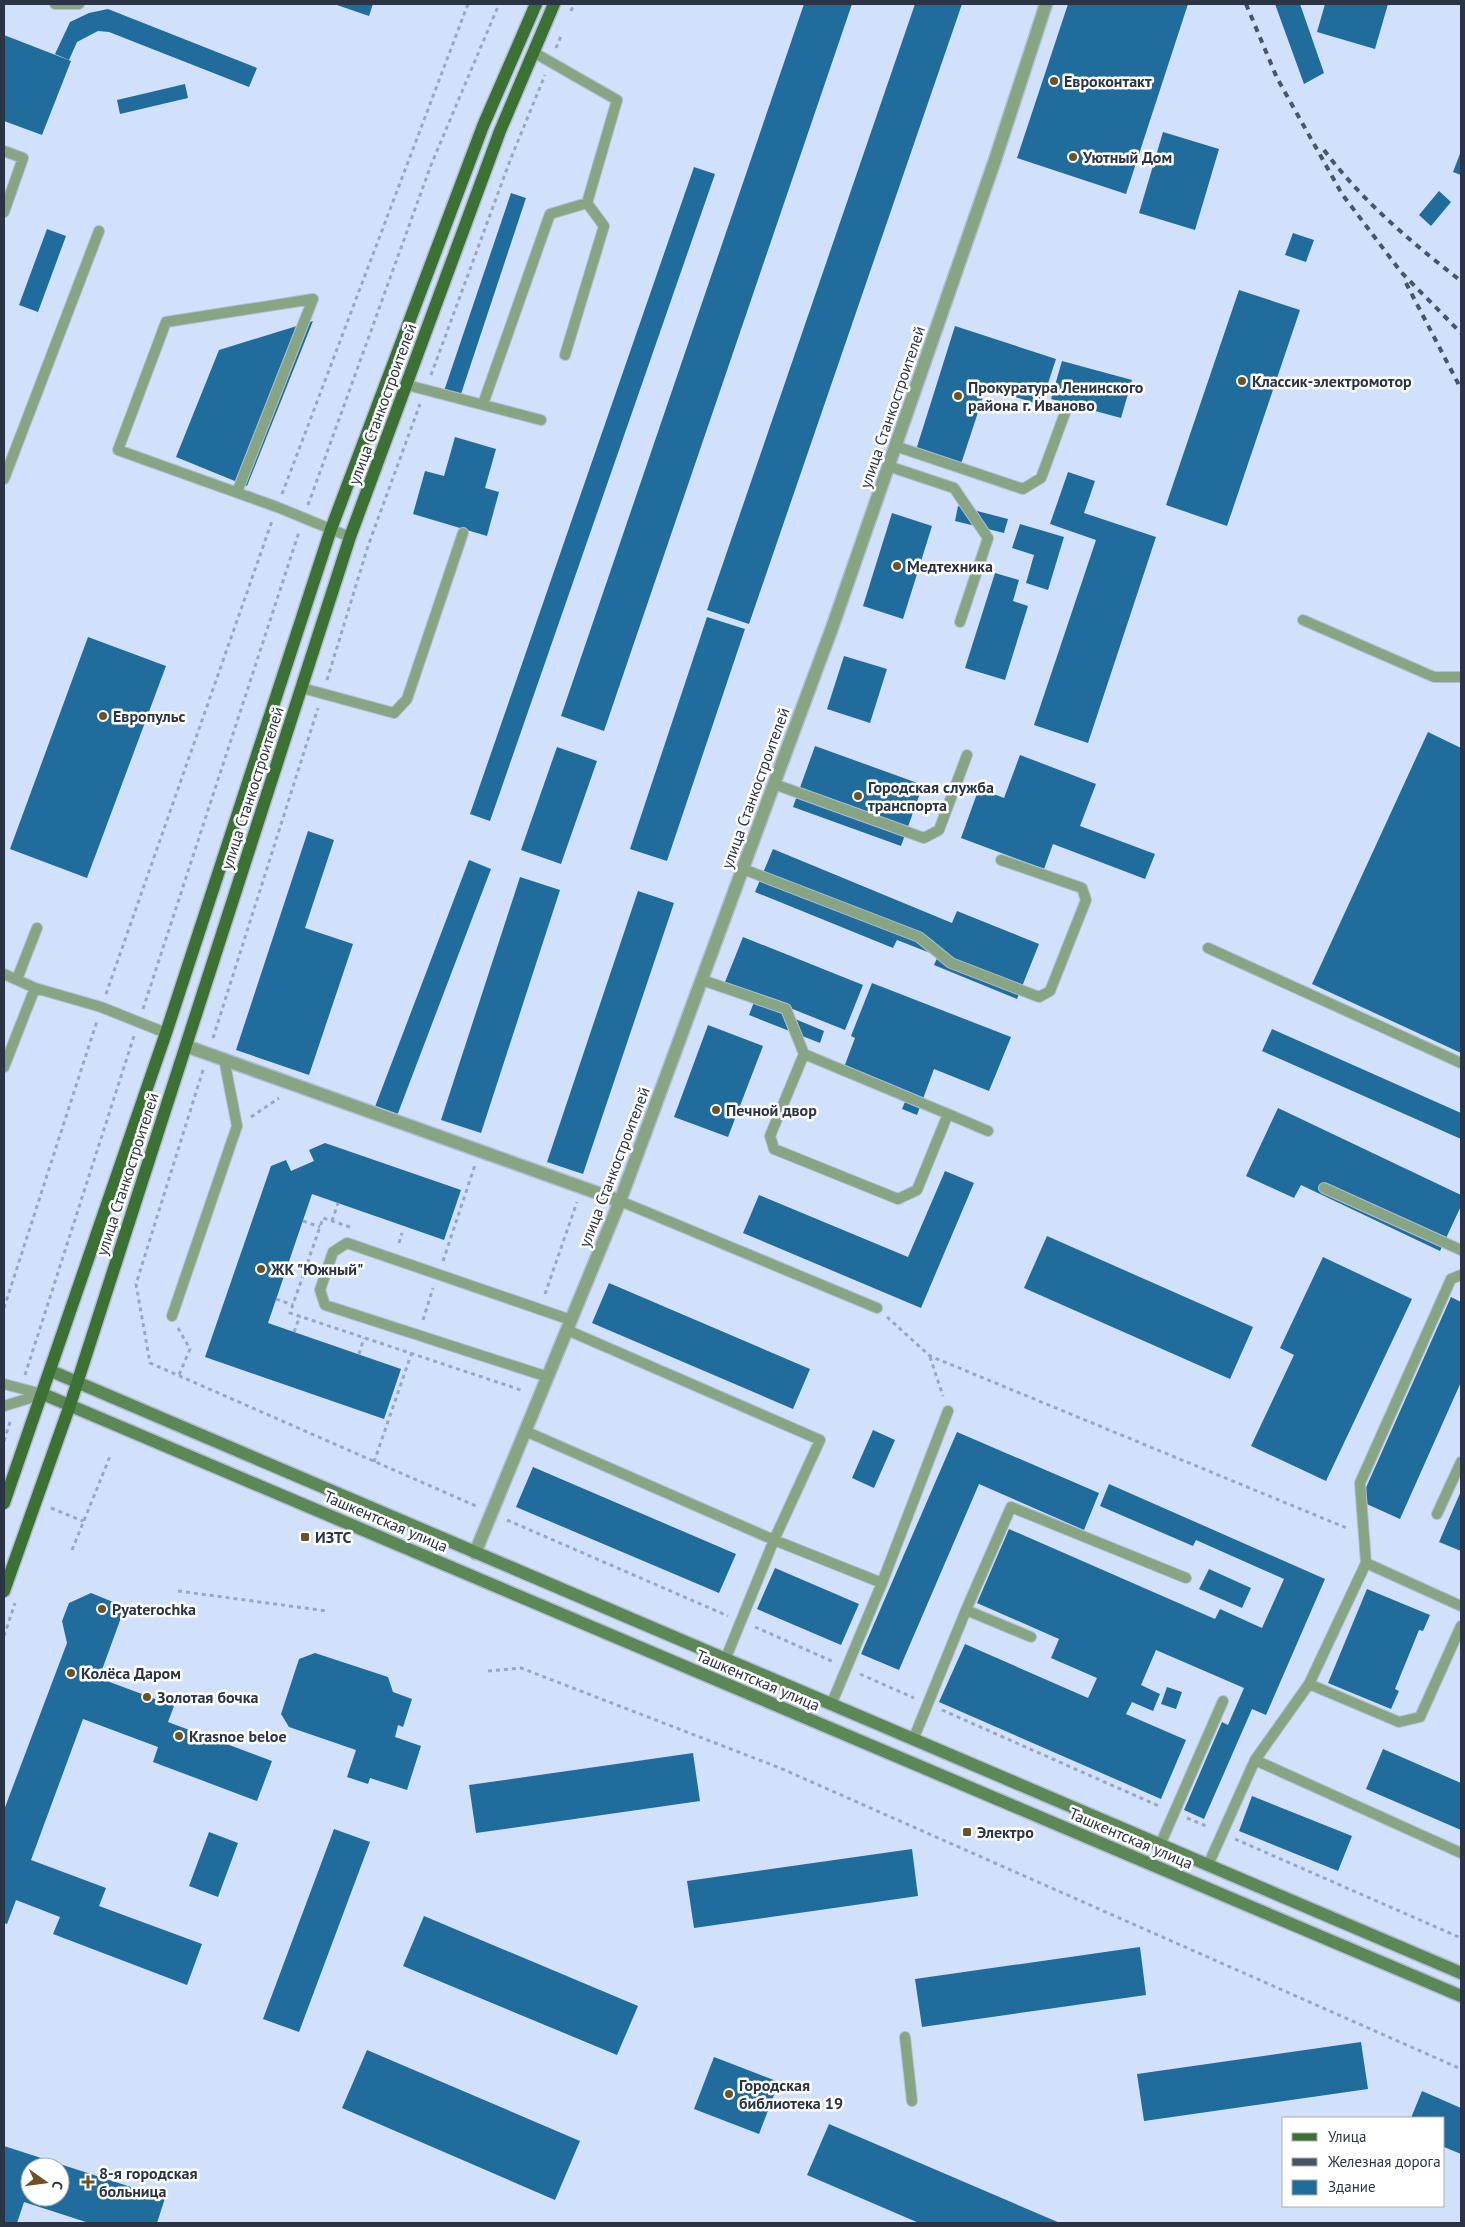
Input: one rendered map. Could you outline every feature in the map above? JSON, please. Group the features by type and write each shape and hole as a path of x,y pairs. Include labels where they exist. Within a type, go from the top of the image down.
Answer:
{"main road":[{"name":"улица Станкостроителей","path":"4,1502 51,1371 166,1033 331,529 484,126 536,4"},
{"name":"улица Станкостроителей","path":"4,1591 70,1405 350,537 500,131 554,4"},
{"name":"Ташкентская улица","path":"51,1371 475,1554 1461,1973"},
{"name":"Ташкентская улица","path":"43,1394 1461,1996"},
{"name":"улица Станкостроителей","path":"466,1573 475,1554"},
{"path":"518,1595 526,1575"},
{"path":"904,1759 912,1740"}],"street":[{"name":"улица Станкостроителей","path":"475,1554 620,1201 743,869 888,466 995,160 1046,4"},
{"path":"186,1046 620,1201"}],"lane":[{"path":"55,4 79,4"},
{"path":"533,52 617,100 586,203"},
{"path":"4,152 23,158 4,212"},
{"path":"564,355 604,226 586,203"},
{"path":"483,404 550,214 586,203"},
{"path":"4,479 100,231"},
{"path":"237,492 313,299 166,322 118,450 237,492 350,537"},
{"path":"406,384 541,420"},
{"path":"895,446 1023,488 1041,478 1064,413"},
{"path":"888,466 954,488 988,538 960,622"},
{"path":"302,688 394,713 407,699 463,533"},
{"path":"1303,620 1434,677 1461,677"},
{"path":"774,784 924,838 940,830 967,755"},
{"path":"743,869 919,937 951,963 1039,997 1050,991 1086,900 1082,888 1001,860"},
{"path":"17,979 37,928"},
{"path":"1208,948 1461,1063"},
{"path":"4,974 35,988 101,1007 166,1033"},
{"path":"702,980 786,1009 804,1054 770,1136 774,1149 898,1199 917,1190 948,1114"},
{"path":"4,1067 35,988"},
{"path":"804,1054 988,1130"},
{"path":"172,1316 237,1126 224,1059"},
{"path":"1324,1188 1461,1250"},
{"path":"620,1201 877,1308"},
{"path":"548,1377 325,1305 320,1290 333,1252 347,1243 569,1325 820,1440 774,1540 725,1660"},
{"path":"1208,1865 1255,1760 1309,1684 1366,1564 1360,1482 1451,1279 1461,1275"},
{"path":"4,1384 43,1394"},
{"path":"4,1406 43,1394"},
{"path":"831,1705 882,1583 948,1411"},
{"path":"525,1431 774,1540 882,1583"},
{"path":"1437,1514 1461,1462"},
{"path":"912,1740 1011,1507 1186,1578"},
{"path":"1366,1564 1461,1606"},
{"path":"966,1610 1031,1637"},
{"path":"1309,1684 1399,1722 1420,1717 1461,1626"},
{"path":"1160,1845 1224,1701"},
{"path":"1255,1760 1461,1853"},
{"path":"905,2037 912,2101"}],"path":[{"path":"4,1308 101,1007 277,507 468,4"},
{"path":"21,1388 138,1022 304,518 431,164 499,4"},
{"path":"237,1126 281,1096 286,1082"},
{"path":"545,1294 582,1187"},
{"path":"332,1221 338,1203"},
{"path":"323,1218 290,1313 525,1391"},
{"path":"303,1221 320,1227"},
{"path":"399,1244 402,1234"},
{"path":"276,1299 293,1305"},
{"path":"877,1308 930,1356 1365,1535"},
{"path":"172,1316 190,1349 180,1375"},
{"path":"294,1332 300,1316"},
{"path":"359,1354 364,1338"},
{"path":"930,1356 948,1411"},
{"path":"150,1364 180,1375 1461,1938"},
{"path":"4,1441 17,1402"},
{"path":"72,1550 111,1454"},
{"path":"49,1508 83,1521"},
{"path":"178,1591 327,1611"},
{"path":"488,1671 521,1668 780,1768 1461,2069"}],"building":[{"path":"334,4 373,4 369,16"},
{"path":"804,4 852,4 604,731 561,716"},
{"path":"915,4 962,4 749,624 707,610"},
{"path":"1068,4 1188,4 1126,194 1017,158"},
{"path":"1275,4 1300,4 1324,73 1304,84"},
{"path":"1325,4 1388,4 1375,49 1317,32"},
{"path":"108,9 257,68 249,87 109,32 98,31 77,42 69,60 55,54 70,22 89,13"},
{"path":"4,35 71,61 42,135 4,121"},
{"path":"185,84 188,98 120,114 117,100"},
{"path":"1163,132 1219,149 1195,230 1139,213"},
{"path":"1461,151 1461,175 1453,172"},
{"path":"694,167 715,174 490,821 470,814"},
{"path":"1439,191 1451,202 1431,226 1419,215"},
{"path":"511,193 526,198 458,403 442,397"},
{"path":"47,229 66,236 38,312 19,305"},
{"path":"1293,233 1314,240 1306,262 1285,255"},
{"name":"Классик-электромотор","path":"1239,290 1300,310 1227,526 1166,505"},
{"path":"313,321 247,486 176,457 219,350"},
{"name":"Прокуратура Ленинского района г. Иваново","path":"955,326 1056,359 1041,405 986,388 961,464 916,450"},
{"path":"1062,361 1132,380 1121,418 1051,399"},
{"path":"455,437 496,449 485,488 499,492 487,536 413,514 425,471 444,476"},
{"path":"1068,472 1095,481 1084,513 1156,537 1088,743 1034,725 1096,540 1050,524"},
{"path":"958,506 1008,519 1004,533 955,521"},
{"name":"Медтехника","path":"892,513 932,526 903,619 863,606"},
{"path":"1020,524 1064,537 1048,590 1026,583 1034,555 1012,548"},
{"path":"995,573 1019,580 1013,601 1028,606 1005,680 965,668"},
{"path":"707,617 745,629 667,861 630,849"},
{"name":"Европульс","path":"88,637 166,666 87,878 10,849"},
{"path":"844,656 887,669 870,723 827,709"},
{"path":"1428,732 1461,748 1461,1053 1312,984"},
{"name":"Городская служба транспорта","path":"815,746 923,785 901,846 793,807"},
{"path":"557,747 597,761 561,864 521,850"},
{"path":"1020,755 1096,784 1080,826 1155,854 1145,879 1053,844 1044,869 961,838 979,788 1004,798"},
{"path":"308,831 334,840 305,928 353,944 309,1075 236,1050"},
{"path":"773,849 952,923 957,911 1039,944 1017,999 934,965 938,956 897,940 893,948 755,892"},
{"path":"469,860 491,869 395,1121 373,1112"},
{"path":"520,877 560,890 481,1133 441,1120"},
{"path":"638,891 674,903 583,1174 547,1162"},
{"path":"743,937 863,985 845,1030 725,982"},
{"path":"872,983 1011,1037 989,1091 934,1069 917,1115 902,1109 908,1095 843,1070 855,1038 851,1036"},
{"path":"754,1002 824,1031 820,1043 749,1015"},
{"path":"708,1025 763,1046 728,1137 674,1117"},
{"path":"1272,1029 1461,1113 1461,1139 1262,1051"},
{"path":"1278,1108 1461,1195 1461,1206 1440,1251 1301,1185 1294,1198 1246,1176"},
{"name":"ЖК \"Южный\"","path":"325,1143 461,1190 444,1240 312,1194 268,1323 401,1369 384,1419 205,1357 271,1166 286,1160 291,1171 314,1161 309,1150"},
{"path":"945,1171 974,1183 921,1308 743,1233 759,1195 908,1257"},
{"path":"1047,1236 1253,1327 1230,1379 1024,1288"},
{"path":"1323,1257 1412,1299 1326,1481 1251,1446 1294,1355 1280,1348"},
{"path":"609,1283 810,1369 793,1409 592,1323"},
{"path":"1451,1297 1461,1302 1461,1382 1400,1519 1360,1501"},
{"path":"873,1430 895,1440 874,1488 852,1478"},
{"path":"957,1432 1099,1493 1084,1530 979,1484 899,1670 861,1654"},
{"path":"533,1467 736,1554 719,1593 516,1507"},
{"path":"1109,1484 1325,1579 1266,1715 1252,1709 1204,1819 1184,1810 1222,1722 1228,1725 1244,1688 1156,1650 1141,1685 1160,1694 1153,1711 1132,1702 1126,1714 1186,1740 1161,1799 939,1702 965,1644 1088,1698 1097,1678 1051,1658 1059,1639 977,1603 1009,1529 1215,1619 1220,1609 1262,1628 1284,1579 1196,1540 1193,1546 1100,1506"},
{"path":"1461,1491 1461,1551 1439,1542"},
{"path":"775,1568 859,1604 841,1645 757,1609"},
{"path":"1209,1569 1251,1588 1242,1608 1199,1589"},
{"path":"1367,1589 1430,1615 1423,1631 1419,1630 1395,1689 1399,1691 1391,1709 1328,1683"},
{"path":"91,1593 118,1604 122,1615 99,1678 174,1706 168,1722 272,1761 257,1801 153,1762 158,1747 83,1719 31,1860 106,1888 99,1906 202,1944 187,1985 53,1934 60,1917 16,1900 7,1924 4,1923 4,1810 67,1643 62,1621 69,1603"},
{"path":"315,1653 388,1677 393,1692 412,1699 403,1727 398,1725 395,1737 421,1746 407,1790 370,1778 368,1784 347,1777 356,1750 289,1727 281,1714 299,1659"},
{"path":"1167,1687 1182,1692 1176,1709 1161,1704"},
{"path":"1383,1749 1461,1783 1461,1830 1366,1789"},
{"path":"693,1753 700,1801 476,1833 469,1785"},
{"path":"1252,1796 1352,1836 1338,1871 1239,1831"},
{"path":"334,1829 370,1842 299,2032 263,2019"},
{"path":"209,1832 238,1843 218,1897 189,1886"},
{"path":"912,1849 918,1896 694,1928 687,1881"},
{"path":"424,1916 638,2006 617,2055 403,1966"},
{"path":"1140,1947 1146,1995 922,2027 915,1979"},
{"path":"1361,2042 1368,2089 1144,2121 1137,2074"},
{"path":"367,2050 580,2141 555,2200 342,2108"},
{"path":"714,2057 779,2082 759,2134 694,2109"},
{"path":"1422,2091 1461,2108 1461,2154 1445,2147 1445,2117 1411,2117"},
{"path":"829,2124 1060,2223 919,2223 807,2175"},
{"name":"8-я городская больница","path":"4,2146 38,2157 20,2157 20,2207 22,2207 17,2223 4,2223"},
{"name":"8-я городская больница","path":"70,2167 165,2198 157,2223 89,2223 39,2207 70,2207"}],"railway":[{"path":"1246,4 1277,78 1342,194 1401,272 1461,333"},
{"path":"1324,150 1371,204 1461,281"},
{"path":"1406,283 1461,389"}],"place":[{"name":"Евроконтакт","path":"1054,81"},
{"name":"Уютный Дом","path":"1073,157"},
{"name":"Классик-электромотор","path":"1242,381"},
{"name":"Прокуратура Ленинского района г. Иваново","path":"958,396"},
{"name":"Медтехника","path":"897,566"},
{"name":"Европульс","path":"103,716"},
{"name":"Городская служба транспорта","path":"858,796"},
{"name":"Печной двор","path":"716,1110"},
{"name":"ЖК \"Южный\"","path":"261,1269"},
{"name":"ИЗТС","path":"305,1537"},
{"name":"Pyaterochka","path":"102,1609"},
{"name":"Колёса Даром","path":"71,1673"},
{"name":"Золотая бочка","path":"147,1697"},
{"name":"Krasnoe beloe","path":"179,1736"},
{"name":"Электро","path":"967,1832"},
{"name":"Городская библиотека 19","path":"729,2094"},
{"name":"8-я городская больница","path":"88,2182"}]}
